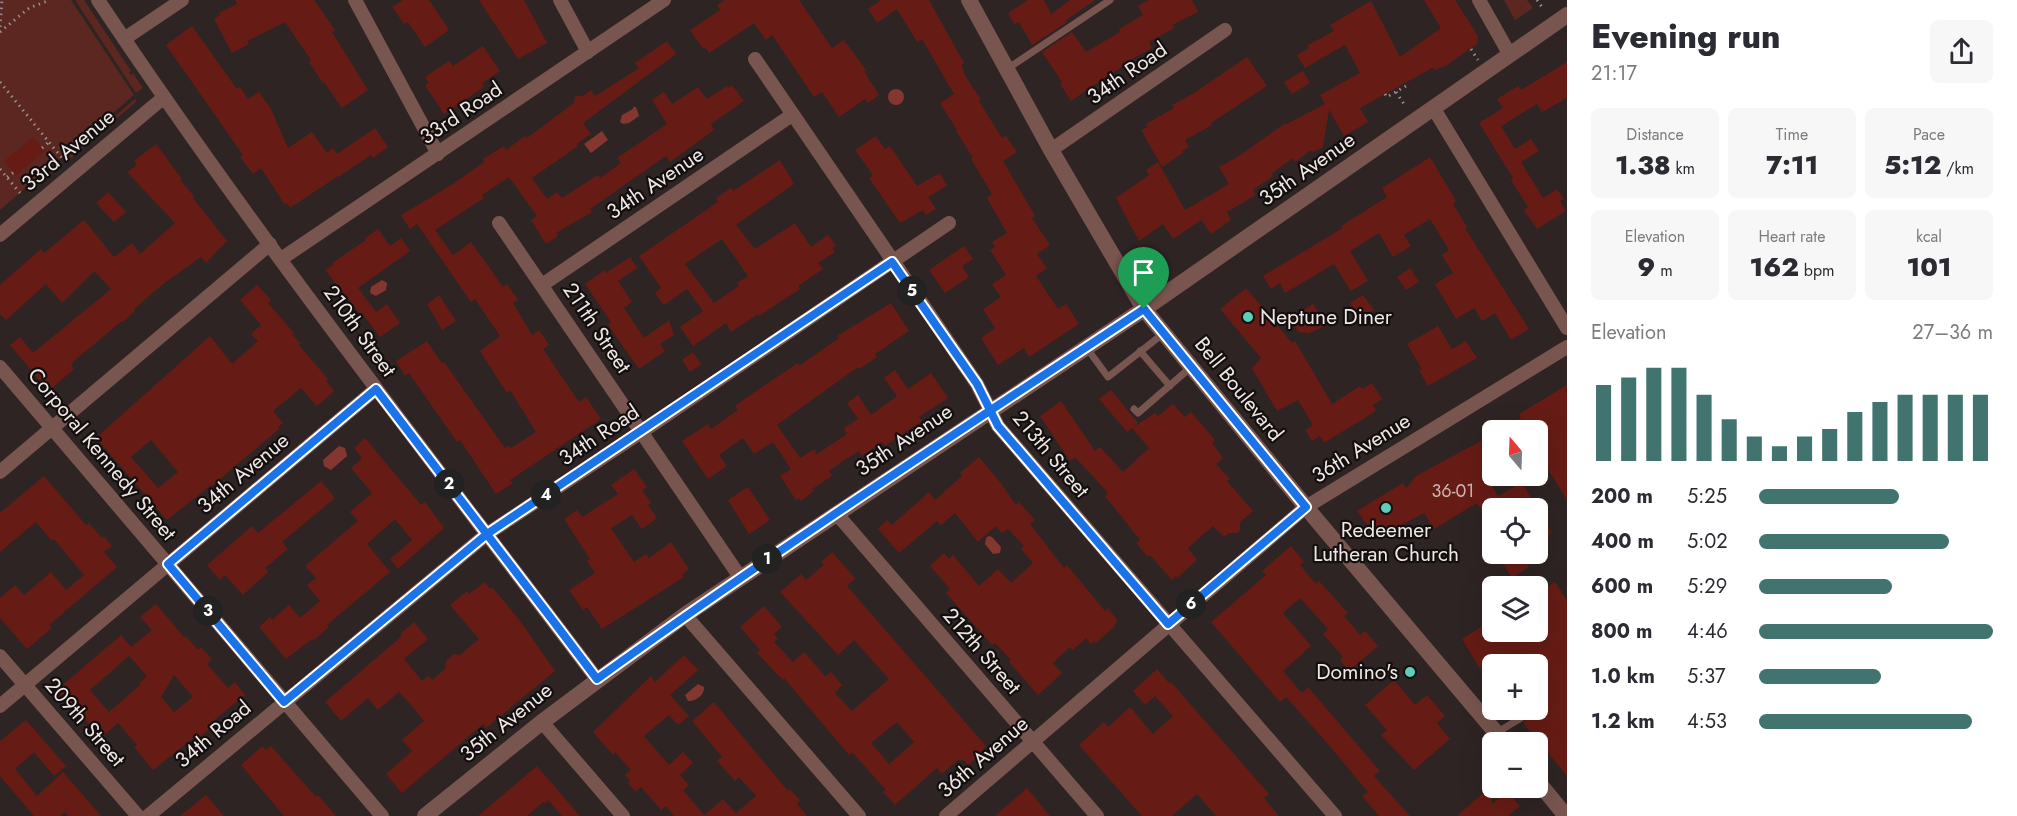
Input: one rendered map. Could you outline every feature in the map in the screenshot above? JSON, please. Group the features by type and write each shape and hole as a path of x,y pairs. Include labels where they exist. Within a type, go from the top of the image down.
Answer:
{"street":[{"name":"210th Street","path":"98,0 164,98 376,389 597,679"},
{"path":"124,39 182,0"},
{"path":"355,0 438,154"},
{"path":"560,0 588,52"},
{"name":"33rd Road","path":"281,259 664,0"},
{"name":"Bell Boulevard","path":"969,0 1144,309 1495,732"},
{"path":"1479,0 1510,55"},
{"name":"35th Avenue","path":"425,816 597,679 685,615 1144,309 1567,15"},
{"name":"34th Road","path":"1052,150 1226,30"},
{"name":"213th Street","path":"755,59 977,384 998,426 1335,816"},
{"name":"33rd Avenue","path":"0,235 164,98"},
{"path":"1434,109 1567,328"},
{"name":"34th Avenue","path":"542,285 792,115"},
{"name":"211th Street","path":"499,223 740,577"},
{"name":"34th Road","path":"148,816 487,534 642,432 949,223"},
{"path":"0,472 270,244"},
{"name":"36th Avenue","path":"946,816 1306,507 1567,347"},
{"name":"Corporal Kennedy Street","path":"0,366 382,816"},
{"name":"34th Avenue","path":"0,706 376,389"},
{"name":"212th Street","path":"836,513 1097,816"},
{"path":"685,615 859,816"},
{"name":"209th Street","path":"0,656 138,816"},
{"path":"542,722 623,816"},
{"path":"1548,794 1562,812"}],"lane":[{"path":"1007,69 1110,0"},
{"path":"1086,347 1110,380 1140,351 1165,333"},
{"path":"1140,351 1170,386"},
{"path":"1134,409 1138,413 1151,398 1170,386 1192,366"},
{"path":"1506,732 1519,720"}],"path":[{"path":"0,27 2,0"},
{"path":"0,32 29,8 46,0"},
{"path":"1537,0 1542,7"},
{"path":"1471,49 1478,60"},
{"path":"1385,94 1387,97 1406,86 1404,84"},
{"path":"1,85 30,123 62,158"},
{"path":"1396,92 1406,107"},
{"path":"42,147 49,142"},
{"path":"0,169 20,193"},
{"path":"7,177 14,172"}],"shaded area":[{"path":"0,0 71,0 134,95 0,210"},
{"path":"75,0 84,0 131,71 129,72 131,75 133,73 143,88 136,93"},
{"path":"1504,0 1527,0 1533,8 1515,20"},
{"path":"896,89 902,91 904,97 902,103 896,105 890,103 888,97 890,91"},
{"path":"135,99 137,101 70,159 68,156"},
{"path":"636,107 639,116 629,123 620,122 622,115"},
{"path":"602,131 608,140 591,153 584,144"},
{"path":"59,163 61,165 29,193 27,191"},
{"path":"382,280 387,283 386,290 376,296 370,293 371,287"},
{"path":"339,446 345,448 347,456 331,470 324,466 323,460"},
{"path":"989,536 1001,547 1000,553 993,554 985,544"},
{"path":"698,684 704,687 703,693 696,699 688,701 685,695"}],"building":[{"path":"235,0 314,0 335,30 332,32 368,90 342,108 309,62 311,60 285,22 247,41 249,44 232,53 214,19 220,15 219,13 237,4"},
{"path":"403,0 429,0 449,30 425,47 408,22 404,24 392,7"},
{"path":"479,0 524,0 547,43 518,59"},
{"path":"725,0 799,0 832,48 844,40 866,70 864,71 879,95 868,103 865,99 839,117 822,92 814,97 772,35 766,40 754,23 709,53 705,47 703,49 690,30 720,10 717,5"},
{"path":"881,0 929,0 964,63 962,64 964,74 981,100 979,101 1002,138 1006,136 1017,152 1003,161 1035,216 1032,218 1050,245 1037,254 1047,268 1036,276 1058,309 1066,304 1079,324 1029,357 1024,348 998,365 981,338 995,328 983,309 1001,297 992,284 1006,275 990,250 995,247 992,242 1007,233 987,198 992,194 940,103 954,94 922,39 917,42 897,9 877,23 868,9"},
{"path":"1028,0 1044,0 1051,14 1070,0 1095,0 1065,21 1066,23 1032,45 1019,22 1014,24 1008,13"},
{"path":"1149,0 1192,0 1198,12 1172,25 1174,28 1149,42 1152,48 1126,62 1127,64 1071,101 1060,84 1062,82 1042,52 1072,32 1086,52 1143,15 1138,6"},
{"path":"1424,0 1455,0 1478,36 1477,44 1444,67 1436,70 1432,68 1360,108 1368,122 1344,136 1329,110 1323,147 1313,152 1311,150 1295,162 1293,158 1271,174 1273,176 1253,190 1256,195 1227,212 1231,220 1211,234 1201,220 1173,239 1163,224 1139,241 1116,198 1149,175 1146,170 1158,162 1185,210 1229,184 1219,167 1239,156 1284,124 1325,104 1320,95 1360,73 1345,45 1305,68 1297,55 1309,48 1308,45 1334,31 1330,25 1371,1 1400,57 1441,28"},
{"path":"192,26 237,89 240,87 248,99 259,92 271,109 288,148 312,132 327,153 333,148 337,154 375,128 388,147 373,158 371,155 290,208 287,203 285,205 261,168 253,174 240,157 243,155 166,45"},
{"path":"667,41 676,54 583,123 591,134 577,144 578,146 532,178 547,199 557,192 562,198 598,175 600,178 621,163 617,158 667,124 652,100 664,92 672,104 698,87 707,99 732,85 744,101 711,124 714,130 670,162 666,156 590,209 592,212 556,233 558,236 546,244 531,220 537,216 509,177 482,195 484,198 435,230 453,255 471,242 503,287 507,284 518,300 513,303 532,335 539,330 549,345 543,349 579,402 586,397 601,419 510,480 513,483 496,494 460,440 457,442 409,373 405,376 396,361 427,341 505,448 509,445 511,448 536,432 510,390 507,393 480,351 500,336 475,299 471,302 417,224 410,229 401,215 453,184 484,162 483,159 504,146 506,150 525,136 527,138 574,103 575,96 583,96 591,90 595,96 639,68 635,63"},
{"path":"483,46 500,71 482,83 484,87 444,114 425,85 429,83 425,77 449,61 453,66"},
{"path":"1247,57 1267,86 1211,123 1212,125 1185,140 1189,147 1162,167 1141,130 1148,127 1146,124 1174,108 1172,105"},
{"path":"1567,62 1567,98 1542,112 1537,104 1501,126 1515,149 1531,139 1539,151 1521,162 1543,198 1557,189 1564,199 1560,201 1566,211 1537,229 1524,210 1528,207 1511,180 1513,178 1479,123 1503,108 1497,99 1518,86 1521,90"},
{"path":"1303,71 1310,83 1292,94 1284,82"},
{"path":"876,136 885,149 890,146 917,186 940,173 947,186 928,197 936,209 926,215 923,210 900,223 869,178 873,175 855,150"},
{"path":"33,137 45,151 16,175 4,161"},
{"path":"156,144 182,179 180,180 194,196 193,198 227,241 206,263 201,257 163,284 134,309 135,311 123,322 74,361 71,366 74,369 52,388 50,385 47,389 10,345 20,337 33,353 111,289 94,271 62,303 46,284 6,320 0,314 0,285 41,249 44,253 84,220 114,257 132,243 140,254 175,223 127,172 137,165 134,161"},
{"path":"1430,157 1456,202 1453,204 1467,227 1465,228 1529,329 1511,340 1495,313 1482,321 1474,308 1456,319 1435,284 1453,273 1442,255 1449,250 1430,219 1404,235 1411,246 1393,257 1379,233 1350,251 1368,281 1351,291 1334,264 1285,293 1280,283 1271,289 1263,276 1343,228 1341,226 1387,197 1382,188"},
{"path":"780,160 794,184 736,225 755,249 795,223 811,247 828,235 836,246 832,248 835,252 818,263 823,269 798,286 800,289 731,332 726,323 693,346 680,327 703,311 687,289 664,305 655,293 661,288 639,256 718,202 716,198 731,188 733,191","holes":["722,239 748,276 737,283 739,286 714,303 685,264"]},
{"path":"108,192 126,212 114,222 96,203"},
{"path":"378,229 390,246 401,238 410,251 358,288 376,312 387,304 400,323 380,337 325,270"},
{"path":"964,246 973,259 962,266 969,277 945,293 929,270"},
{"path":"630,257 637,268 618,281 632,302 624,308 644,338 669,320 674,335 660,344 665,351 639,369 608,325 611,322 585,284"},
{"path":"1410,268 1419,282 1406,290 1397,277"},
{"path":"257,285 271,300 268,303 294,333 292,334 301,344 299,345 328,379 326,381 334,391 317,406 301,388 273,411 283,423 278,427 279,429 212,486 167,520 96,438 210,336 232,364 258,341 251,334 261,325 240,300","holes":["151,440 178,472 158,488 131,457"]},
{"path":"1246,288 1292,343 1295,341 1332,404 1360,386 1362,389 1372,383 1382,399 1373,405 1376,411 1324,443 1320,436 1312,441 1305,430 1313,425 1298,400 1277,411 1252,368 1261,358 1220,309"},
{"path":"439,295 456,321 442,330 427,304"},
{"path":"1363,295 1374,310 1360,318 1350,303"},
{"path":"891,303 909,331 875,354 877,357 859,369 858,367 777,425 800,458 814,449 817,454 847,434 844,428 858,419 847,403 858,395 871,415 897,396 884,378 895,370 908,389 931,373 948,398 919,417 922,421 885,446 882,442 862,456 859,451 846,459 829,471 832,476 812,489 814,491 801,501 799,498 796,500 780,476 791,469 773,442 754,454 743,438 719,455 727,466 708,479 682,441 708,424 711,429 738,410 735,406 759,389 798,363 799,366 839,338 837,336"},
{"path":"1313,304 1327,325 1309,333 1298,332 1290,319"},
{"path":"1438,326 1452,349 1466,341 1477,358 1428,386 1419,370 1422,369 1407,344"},
{"path":"693,352 701,364 690,372 682,360"},
{"path":"1567,385 1567,500 1548,469 1548,420 1518,420 1521,418 1519,414"},
{"path":"1111,390 1138,423 1127,432 1099,399"},
{"path":"1061,401 1095,451 1100,447 1123,472 1149,448 1132,428 1155,413 1158,416 1173,404 1185,417 1191,412 1215,440 1212,443 1223,458 1216,464 1230,479 1227,481 1253,511 1240,522 1240,530 1237,533 1229,533 1224,537 1213,526 1188,548 1197,560 1172,580 1136,543 1140,540 1105,496 1108,493 1075,457 1070,461 1040,416"},
{"path":"365,438 421,505 425,502 444,528 398,569 390,559 412,540 395,519 367,544 390,572 327,625 329,627 313,641 312,639 286,659 259,627 270,617 272,620 289,605 300,618 320,601 307,585 316,578 305,566 358,521 350,512 372,493 351,468 362,458 354,448"},
{"path":"1482,440 1482,486 1492,486 1498,496 1515,486 1524,486 1531,498 1482,498 1482,512 1477,503 1434,529 1424,513 1377,538 1357,511 1403,483 1406,488 1416,476"},
{"path":"979,457 1016,505 1019,502 1035,520 1030,524 1064,568 1067,565 1105,611 1108,608 1118,621 1096,643 1094,641 1091,644 1086,638 1073,650 1070,647 1053,663 1062,673 1038,695 1009,662 1011,660 995,643 992,645 946,593 950,589 930,566 944,553 949,559 953,555 979,586 998,569 1011,583 1033,563 1021,549 1024,546 1008,529 1002,533 996,526 978,542 955,513 941,525 937,521 899,553 878,529 887,520 892,525 929,492 935,500 962,476 960,473"},
{"path":"634,469 647,487 642,490 657,518 642,529 632,515 611,528 634,562 646,554 649,558 671,542 689,569 682,574 684,577 602,629 587,607 583,610 569,590 595,573 587,561 590,559 564,519 577,510 582,517 618,494 611,485"},
{"path":"44,476 86,525 89,523 102,538 104,536 112,546 104,552 117,567 49,625 52,628 27,649 0,618 0,598 15,585 24,595 51,572 66,590 84,575 54,539 52,541 36,522 0,552 0,513"},
{"path":"321,481 335,498 282,542 288,549 265,568 268,572 243,595 225,575 220,580 207,565 252,526 258,533"},
{"path":"748,487 770,520 749,534 728,500"},
{"path":"1291,546 1304,562 1300,565 1316,584 1319,581 1348,613 1344,616 1360,635 1365,631 1378,646 1349,671 1340,660 1343,657 1323,634 1328,629 1300,598 1283,613 1311,646 1283,671 1302,693 1308,687 1380,771 1374,776 1410,816 1379,816 1362,796 1368,792 1327,743 1286,697 1280,702 1211,622 1266,575 1262,571"},
{"path":"832,552 855,578 847,586 986,746 983,749 985,751 968,765 963,759 961,761 959,759 942,774 937,768 895,805 883,792 886,790 852,752 849,755 784,678 783,680 757,653 760,650 740,627 764,606 782,627 774,634 778,639 774,642 793,662 804,652 825,676 831,672 842,685 835,693 852,711 889,679 854,640 838,655 780,592 801,574 806,580 824,565 821,562","holes":["897,722 914,742 889,764 871,743"]},
{"path":"1503,564 1527,564 1529,567 1515,576 1511,576"},
{"path":"485,582 490,589 493,588 520,621 555,671 486,728 483,724 402,793 386,774 412,751 402,740 424,721 412,706 399,692 378,710 368,698 341,721 325,702 402,636 400,634 414,622 428,639 404,659 422,681 428,676 432,680 445,669 446,661 454,654 460,655 479,639 450,605 467,591 469,594"},
{"path":"1555,582 1567,600 1567,776 1548,753 1548,732 1530,732 1523,723 1525,720 1548,720 1548,654 1482,654 1480,669 1462,639 1482,626 1482,642 1548,642 1548,587"},
{"path":"156,604 184,637 186,636 198,650 201,647 212,659 207,664 228,688 235,682 245,695 212,722 214,725 199,738 197,735 153,770 134,747 137,745 118,723 101,738 57,690 121,635 131,647 152,630 140,617","holes":["129,656 147,676 109,712 90,690","174,675 193,697 174,712 161,697"]},
{"path":"684,655 698,670 670,695 689,716 678,725 669,715 644,736 669,765 683,752 693,763 680,775 689,785 683,790 704,815 723,799 736,813 756,796 739,777 735,781 717,761 722,757 692,721 714,702 788,791 790,789 800,800 797,804 807,816 674,816 666,806 661,810 641,787 636,792 628,783 630,781 625,775 631,770 615,752 613,755 593,732 651,676 655,682"},
{"path":"1157,669 1269,794 1264,798 1279,816 1216,816 1197,794 1172,816 1142,816 1079,745 1104,722 1108,727 1130,707 1153,734 1173,716 1155,696 1145,705 1133,691"},
{"path":"1394,680 1415,705 1427,695 1445,716 1437,723 1450,739 1414,770 1381,735 1387,730 1365,705"},
{"path":"26,720 66,766 54,776 34,752 15,769 37,796 63,772 101,816 68,816 65,812 60,816 34,816 0,776 0,741"},
{"path":"262,746 266,750 271,746 336,816 284,816 241,765"},
{"path":"537,766 580,816 562,816 548,800 527,816 478,816"},
{"path":"1027,788 1050,816 995,816"},
{"path":"1482,794 1482,798 1492,798 1492,805 1498,798 1513,798 1520,806 1508,816 1457,816"},
{"path":"206,795 224,816 180,816"}],"place":[{"name":"Neptune Diner","path":"1248,317"},
{"name":"Redeemer Lutheran Church","path":"1386,508"},
{"name":"Domino's","path":"1410,672"}],"route":[{"path":"1144,309 990,410 740,577 597,679 487,534 376,389 168,564 284,702 487,534 892,262 977,384 990,410 998,426 1168,624 1306,507 1144,309"}]}
